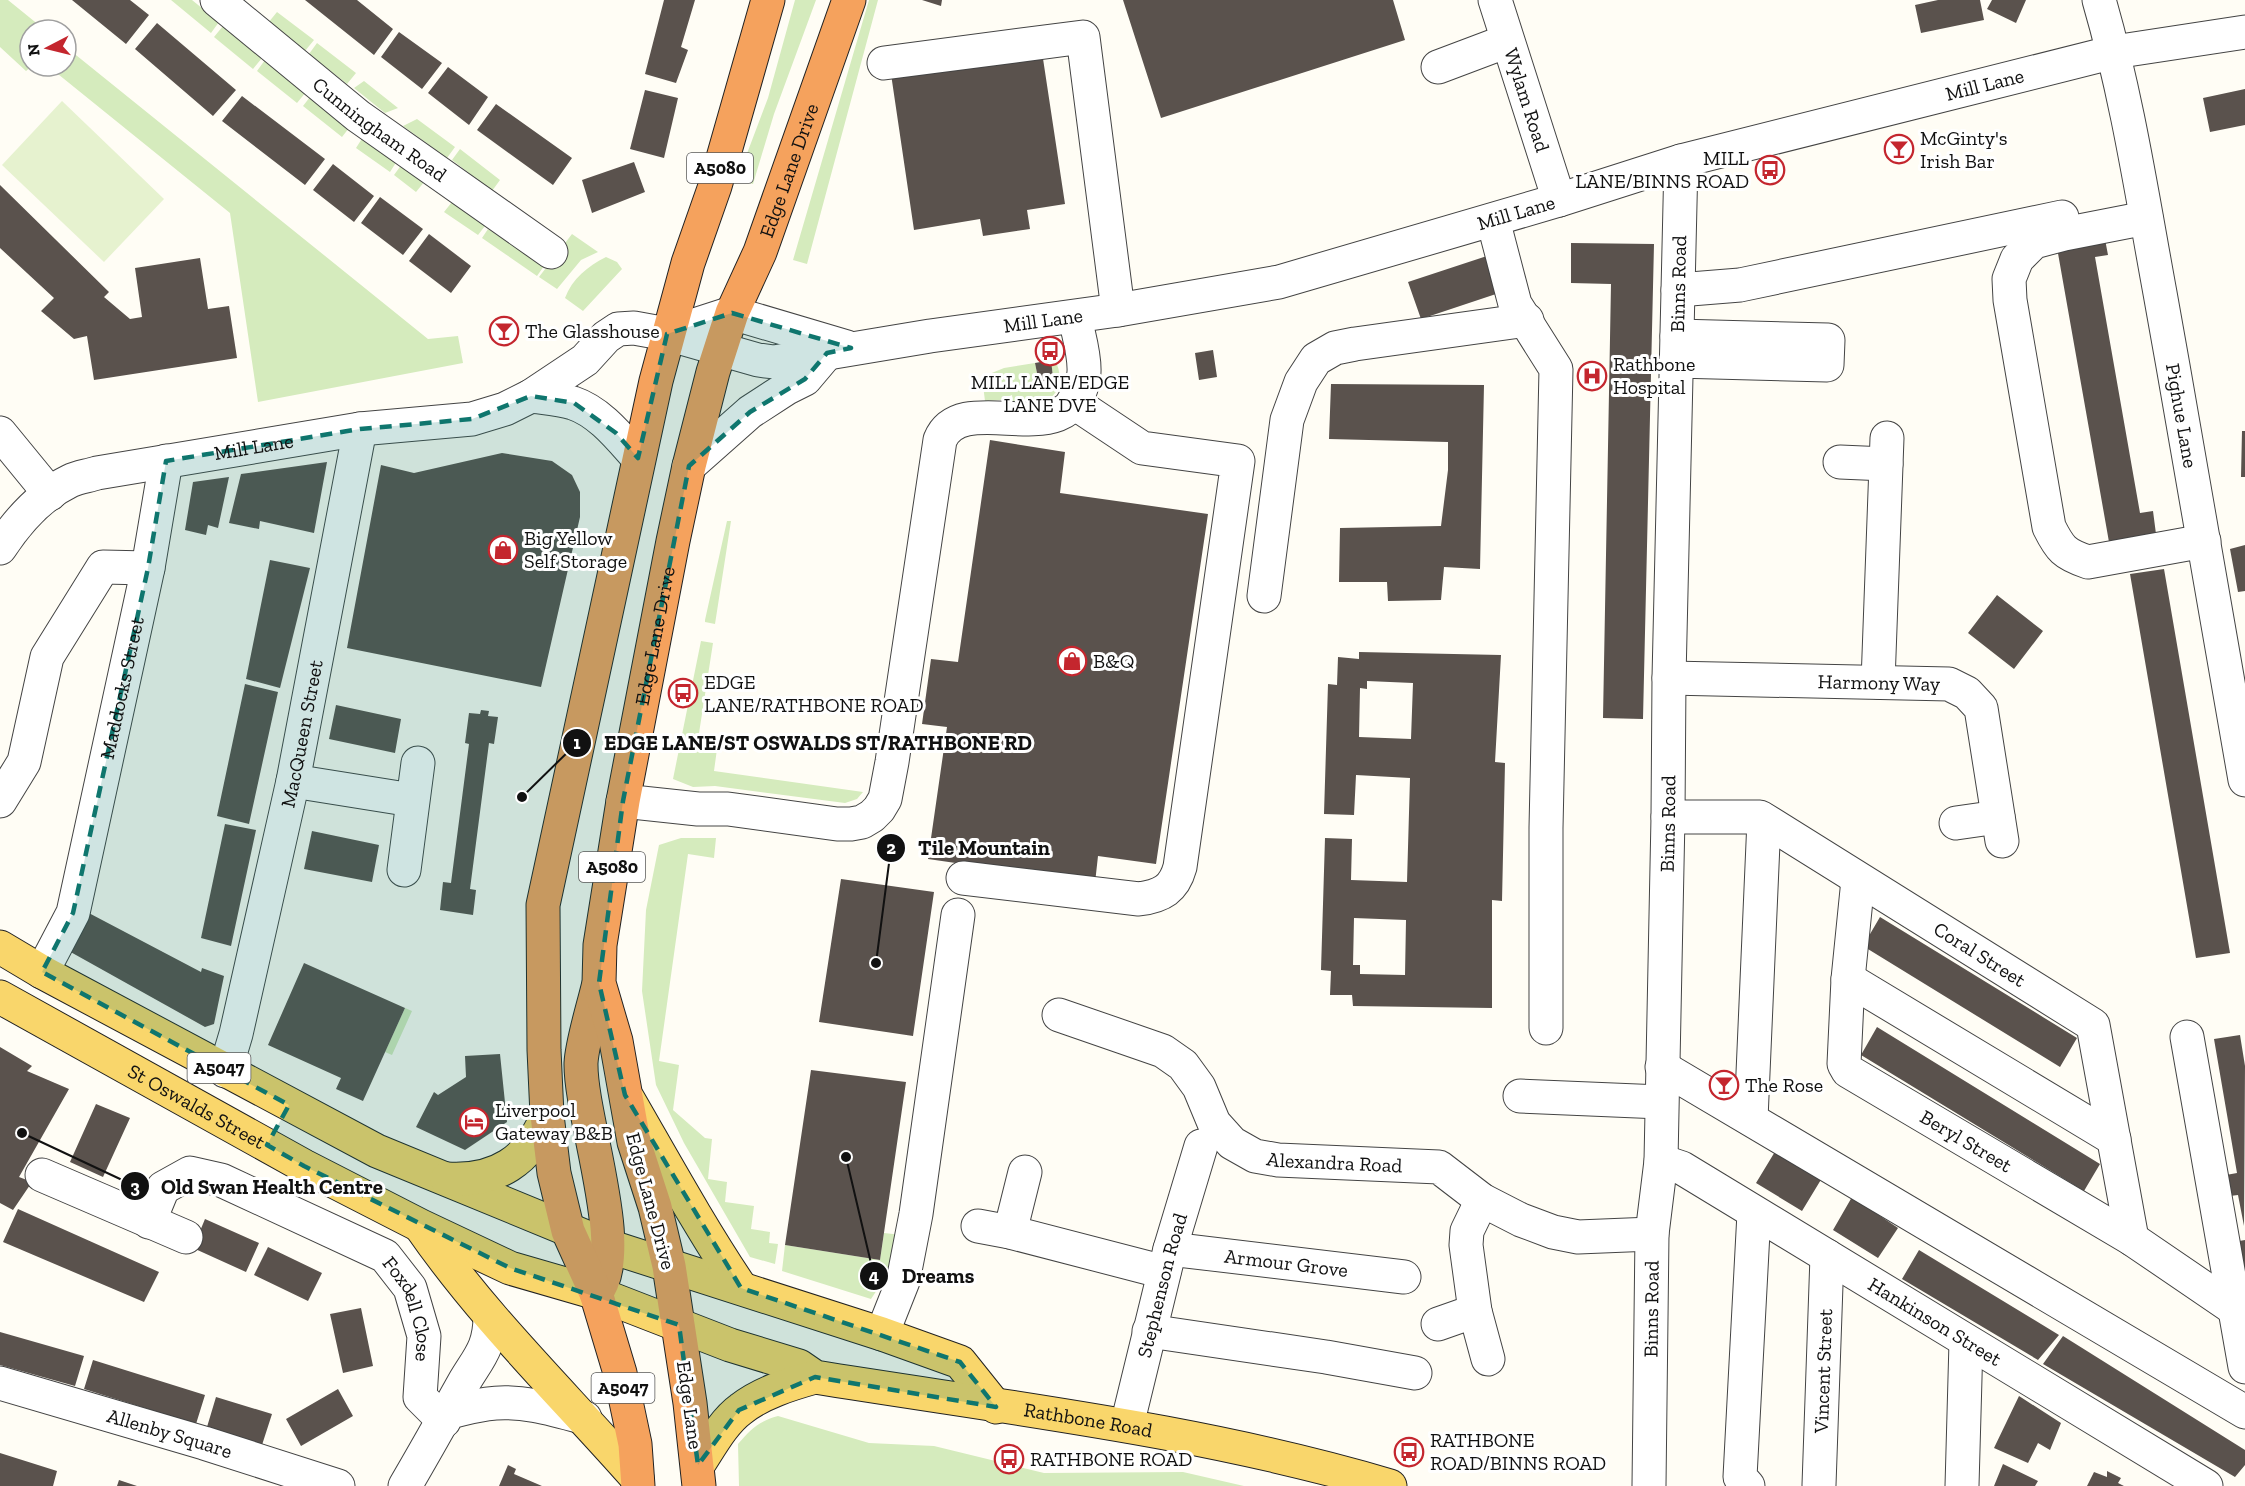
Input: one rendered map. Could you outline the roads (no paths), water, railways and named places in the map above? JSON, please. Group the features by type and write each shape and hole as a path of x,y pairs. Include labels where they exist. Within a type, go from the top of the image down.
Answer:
{"highway":[{"name":"A5080","path":"596,1293 568,1231 554,1173 547,1115 544,1050 543,905 638,458 667,334 688,263 715,186 768,0"},
{"name":"Edge Lane Drive","path":"679,1325 669,1266 655,1206 634,1143 616,1041 599,983 600,945 623,801 689,466 732,314 760,252 849,0"},
{"path":"596,1293 603,1278 608,1246 606,1209 583,1094 581,1061 599,983"},
{"name":"A5047","path":"596,1293 620,1372 635,1444 638,1482"},
{"name":"Edge Lane","path":"679,1325 698,1476"}],"main road":[{"name":"A5047","path":"0,947 42,972 377,1151 568,1231 669,1266"},
{"name":"St Oswalds Street","path":"0,997 304,1166 421,1226 510,1268 596,1293"},
{"path":"625,1095 683,1197 741,1288"},
{"path":"267,1145 289,1105"},
{"path":"442,1178 483,1177 506,1168 525,1153 535,1140 547,1115"},
{"path":"421,1226 447,1265 490,1316 585,1418 638,1482"},
{"name":"Rathbone Road","path":"669,1266 882,1334 960,1362 996,1407"},
{"name":"A5047","path":"596,1293 679,1325"},
{"name":"Rathbone Road","path":"679,1325 730,1345 799,1366 815,1377 996,1407 1127,1425 1288,1459 1389,1486"},
{"path":"698,1476 714,1440 739,1410 753,1400 815,1377"}],"street":[{"name":"Cunningham Road","path":"217,0 358,116 551,252"},
{"name":"Wylam Road","path":"1495,0 1559,200"},
{"name":"Pighue Lane","path":"2099,0 2114,52 2144,209 2205,541 2245,779"},
{"name":"Mill Lane","path":"0,548 24,518 50,494 71,480 97,473 360,429 472,419 505,409 531,396 585,360 606,337 618,329 634,328 667,334 758,360 774,362 1075,317 1279,282 1503,217 1681,160 2114,52 2245,32"},
{"path":"884,63 1083,37 1118,310"},
{"path":"1438,67 1507,41"},
{"name":"Binns Road","path":"1648,1486 1652,1234 1661,1161 1681,160"},
{"path":"1678,290 1740,285 2144,209"},
{"path":"2144,209 2034,242 2017,259 2009,279 2010,300 2049,527 2060,548 2073,557 2088,562 2205,541"},
{"path":"1503,217 1515,304 1556,369 1546,828 1546,1028"},
{"path":"667,334 732,314"},
{"name":"Mill Lane","path":"732,314 839,351"},
{"path":"623,801 698,809 728,809 837,824 862,822 872,816 885,799 888,788 937,452 943,432 954,424 977,418 1054,418 1064,412 1080,390 1084,371 1075,317"},
{"path":"1264,596 1287,420 1301,382 1316,359 1335,348 1354,344 1527,321"},
{"path":"689,466 750,412 805,379 839,351"},
{"path":"531,396 574,403 595,415 616,433 638,458"},
{"path":"963,878 1140,899 1164,893 1175,882 1180,867 1238,461 1142,448 1073,402"},
{"name":"MacQueen Street","path":"225,1071 236,1034 293,781 360,429"},
{"path":"0,433 50,494"},
{"path":"1840,462 1887,451 1878,682"},
{"name":"Maddocks Street","path":"42,972 73,913 148,568 166,461"},
{"path":"0,801 24,762 47,657 103,567 148,568"},
{"name":"Harmony Way","path":"1669,678 1949,684 1967,693 1981,708 2000,829 1956,823"},
{"path":"404,870 418,763"},
{"path":"293,781 412,800"},
{"name":"Coral Street","path":"1668,817 1760,817 2092,1025 2132,1239"},
{"path":"1751,1119 1764,820"},
{"name":"Beryl Street","path":"1858,880 1848,979 1844,1064 1848,1071 2132,1239 2241,1313"},
{"path":"882,1334 903,1281 919,1193 958,915"},
{"path":"1848,979 2114,1139"},
{"name":"Alexandra Road","path":"1059,1015 1163,1051 1183,1065 1199,1088 1214,1123 1232,1143 1255,1156 1278,1160 1439,1167 1482,1200 1521,1220 1553,1232 1578,1237 1652,1234"},
{"path":"2187,1037 2241,1313 2245,1367"},
{"path":"1662,1067 2245,1412"},
{"path":"1520,1096 1661,1102"},
{"name":"Stephenson Road","path":"1127,1425 1167,1260 1201,1146"},
{"name":"Hankinson Street","path":"1661,1161 1682,1168 2206,1486"},
{"path":"1010,1232 1025,1172"},
{"name":"Foxdell Close","path":"149,1222 164,1188 190,1173 221,1180 386,1256 410,1288 424,1336 420,1397 447,1416"},
{"path":"42,1175 186,1237"},
{"path":"1482,1200 1467,1231 1466,1245 1475,1311 1488,1359"},
{"path":"1748,1486 1740,1477 1754,1213"},
{"name":"Armour Grove","path":"978,1226 1167,1260 1404,1277"},
{"name":"Vincent Street","path":"1819,1485 1827,1256"},
{"path":"1438,1323 1475,1311"},
{"path":"405,1486 479,1361 490,1332 490,1316"},
{"path":"1149,1331 1326,1357 1414,1373"},
{"path":"1962,1486 1966,1342"},
{"name":"Allenby Square","path":"0,1383 204,1443 338,1486"},
{"path":"447,1416 489,1404 509,1403 543,1407 585,1418"}],"place":[{"name":"McGinty's Irish Bar","path":"1899,149"},
{"name":"MILL LANE/BINNS ROAD","path":"1770,170"},
{"name":"The Glasshouse","path":"504,331"},
{"name":"MILL LANE/EDGE LANE DVE","path":"1050,351"},
{"name":"Rathbone Hospital","path":"1592,376"},
{"name":"Big Yellow Self Storage","path":"503,550"},
{"name":"B&Q","path":"1072,661"},
{"name":"EDGE LANE/RATHBONE ROAD","path":"683,693"},
{"name":"EDGE LANE/ST OSWALDS ST/RATHBONE RD","path":"522,797"},
{"name":"Tile Mountain","path":"876,963"},
{"name":"The Rose","path":"1724,1085"},
{"name":"Liverpool Gateway B&B","path":"474,1122"},
{"name":"Old Swan Health Centre","path":"22,1133"},
{"name":"Dreams","path":"846,1157"},
{"name":"RATHBONE ROAD/BINNS ROAD","path":"1409,1452"},
{"name":"RATHBONE ROAD","path":"1009,1459"}]}
